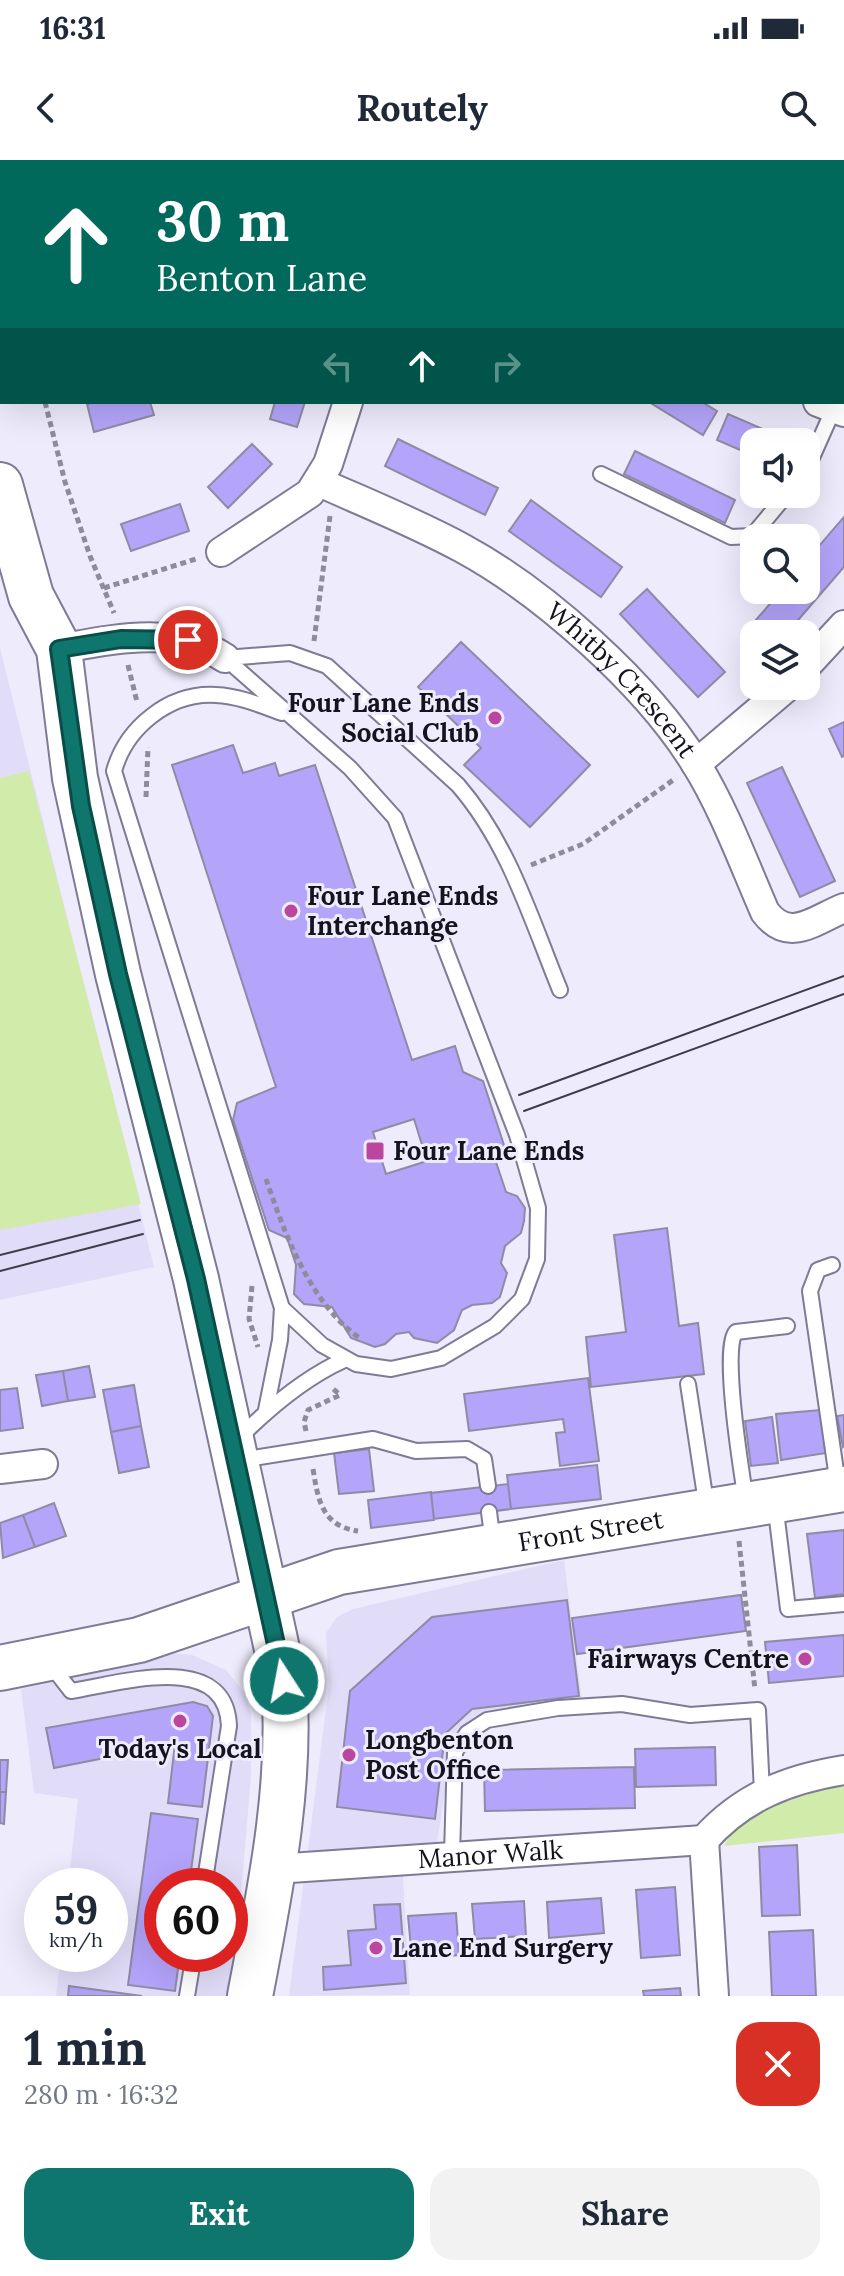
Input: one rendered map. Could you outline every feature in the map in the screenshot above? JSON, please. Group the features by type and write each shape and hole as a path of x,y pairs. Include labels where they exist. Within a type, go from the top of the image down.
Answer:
{"main road":[{"path":"0,485 31,596 59,649 94,775 118,974 175,1191 284,1681 288,1738 275,1869 250,1996"},
{"name":"Front Street","path":"0,1668 48,1661 139,1640 339,1572 491,1528 741,1504 841,1489"}],"street":[{"path":"221,552 290,508 319,482 347,404"},
{"name":"Whitby Crescent","path":"319,482 462,548 530,593 614,666 696,764 765,912 775,925 783,929 795,928 844,908"},
{"path":"820,651 844,625"},
{"path":"59,649 121,639 188,640 225,658"},
{"path":"696,764 771,700"},
{"path":"0,1469 43,1464"},
{"path":"714,1996 704,1840 721,1821 762,1792 844,1770"},
{"name":"Manor Walk","path":"275,1869 704,1840"}],"lane":[{"path":"820,437 832,407"},
{"path":"601,474 731,537 752,536 775,508"},
{"path":"225,658 277,652 312,658 339,674 458,785 476,806 514,872 560,990"},
{"path":"225,658 367,784 403,833 517,1135 538,1208 539,1243 533,1274 516,1307 495,1326 427,1363 391,1369 344,1360 282,1308"},
{"path":"266,1410 280,1340 282,1308 94,775 142,724 172,704 200,695 233,697 286,715"},
{"path":"832,1265 818,1270 810,1291 841,1489"},
{"path":"741,1504 729,1361 731,1337 736,1332 787,1326"},
{"path":"235,1452 266,1410 318,1373 344,1360"},
{"path":"688,1384 788,1609 844,1604"},
{"path":"235,1452 383,1439 416,1451 461,1448 475,1452 484,1459 488,1486"},
{"path":"48,1661 71,1691 177,1676 205,1683 222,1699 229,1713 229,1726 207,1868"},
{"path":"452,1855 455,1752 467,1733 487,1720 558,1708 622,1704 690,1715 764,1709 762,1792"},
{"path":"187,1996 191,1972"}],"path":[{"path":"46,404 65,482 121,639 149,754 145,806"},
{"path":"312,658 331,512 319,482"},
{"path":"104,588 221,552"},
{"path":"514,872 583,844 696,764"},
{"path":"262,1165 281,1222 316,1289 340,1325 361,1339"},
{"path":"741,1504 764,1709"}],"shaded area":[{"path":"0,648 154,1267 0,1300"},
{"path":"564,1560 582,1700 475,1716 453,1739 437,1843 403,1877 410,1995 289,1996 329,1686 326,1633 337,1617 353,1609"},
{"path":"170,1653 192,1655 226,1670 245,1694 251,1714 251,1776 243,1868 144,1868 144,1972 232,1972 226,1996 56,1996 59,1972 128,1972 128,1868 70,1868 78,1799 34,1793 21,1689 97,1673 130,1658"}],"green space":[{"path":"29,771 141,1204 0,1230 0,778"},
{"path":"844,1782 844,1833 724,1846 740,1817"}],"building":[{"path":"87,404 151,404 154,415 94,432"},
{"path":"274,404 304,404 297,427 270,419"},
{"path":"652,404 705,404 717,411 703,435"},
{"path":"728,414 760,428 740,428 740,450 717,440"},
{"path":"398,439 498,488 485,515 385,466"},
{"path":"252,444 272,464 228,508 208,487"},
{"path":"635,451 735,500 725,523 624,474"},
{"path":"531,500 622,567 601,597 509,531"},
{"path":"180,504 189,531 131,551 121,524"},
{"path":"844,517 844,567 820,595 820,545"},
{"path":"647,589 725,672 698,697 620,614"},
{"path":"770,604 812,604 798,620 756,620"},
{"name":"Four Lane Ends Social Club","path":"461,642 590,765 530,827 464,765 481,748 418,687"},
{"path":"844,722 844,756 842,757 829,729"},
{"name":"Four Lane Ends Interchange","path":"233,745 243,773 275,763 279,776 315,765 412,1060 455,1046 463,1072 483,1081 504,1145 501,1160 496,1162 506,1192 517,1196 525,1208 524,1221 521,1233 505,1246 501,1263 507,1273 500,1297 492,1303 472,1305 462,1310 454,1330 437,1343 414,1338 409,1332 396,1334 385,1344 375,1347 351,1338 332,1307 304,1304 294,1294 296,1265 287,1238 269,1230 233,1120 237,1103 276,1087 172,765","holes":["414,1119 427,1161 386,1174 373,1132"]},
{"path":"782,767 835,881 800,897 747,783"},
{"path":"667,1228 679,1326 698,1323 704,1374 591,1387 586,1337 626,1332 614,1235"},
{"path":"89,1366 95,1397 68,1401 63,1371"},
{"path":"63,1371 68,1401 42,1406 36,1375"},
{"path":"588,1378 599,1461 560,1466 556,1433 565,1432 563,1419 469,1431 464,1394"},
{"path":"134,1385 141,1426 111,1432 103,1390"},
{"path":"17,1388 23,1428 0,1431 0,1390"},
{"path":"820,1410 826,1453 781,1460 776,1414"},
{"path":"844,1415 844,1446 843,1447 837,1416"},
{"path":"772,1417 778,1463 751,1466 745,1421"},
{"path":"141,1426 149,1467 119,1473 111,1432"},
{"path":"369,1449 374,1491 339,1494 334,1453"},
{"path":"597,1465 601,1499 511,1509 507,1475"},
{"path":"508,1484 511,1509 434,1519 431,1493"},
{"path":"431,1492 434,1520 371,1528 368,1500"},
{"path":"54,1503 66,1536 35,1547 23,1515"},
{"path":"23,1515 35,1547 3,1558 0,1523"},
{"path":"844,1530 844,1594 815,1598 807,1534"},
{"path":"741,1595 746,1631 577,1654 572,1618"},
{"path":"567,1600 579,1696 472,1709 445,1734 435,1819 337,1807 350,1691 432,1617"},
{"name":"Fairways Centre","path":"844,1635 844,1676 769,1683 765,1642"},
{"path":"193,1702 207,1706 213,1716 202,1807 168,1803 175,1744 54,1768 46,1728"},
{"path":"715,1747 716,1785 636,1787 635,1749"},
{"path":"0,1760 8,1760 6,1792 0,1792"},
{"path":"634,1767 635,1808 485,1811 484,1770"},
{"path":"0,1792 6,1792 4,1824 0,1823"},
{"path":"151,1813 198,1819 191,1868 144,1868 144,1972 178,1972 175,1991 128,1985"},
{"path":"797,1845 800,1915 762,1916 759,1847"},
{"path":"675,1887 680,1955 641,1958 636,1890"},
{"path":"601,1898 604,1933 549,1938 547,1902"},
{"path":"524,1901 526,1936 475,1939 472,1904"},
{"name":"Lane End Surgery","path":"400,1904 406,1983 324,1990 323,1967 351,1965 348,1931 376,1929 374,1905"},
{"path":"456,1913 459,1955 412,1959 408,1916"},
{"path":"813,1930 816,1996 772,1996 769,1932"},
{"path":"69,1986 142,1996 68,1996"},
{"path":"680,1988 681,1996 644,1996 643,1991"}],"tram line":[{"path":"519,1095 844,976"},
{"path":"524,1111 844,994"},
{"path":"0,1255 140,1220"},
{"path":"0,1271 143,1234"}],"place":[{"name":"Four Lane Ends Social Club","path":"495,718"},
{"name":"Four Lane Ends Interchange","path":"291,911"},
{"name":"Four Lane Ends","path":"375,1151"},
{"name":"Fairways Centre","path":"805,1659"},
{"name":"Today's Local","path":"180,1721"},
{"name":"Longbenton Post Office","path":"349,1755"},
{"name":"Lane End Surgery","path":"376,1948"}],"route":[{"path":"188,640 150,637 121,639 59,649 81,806 118,974 196,1279 284,1681"}]}
